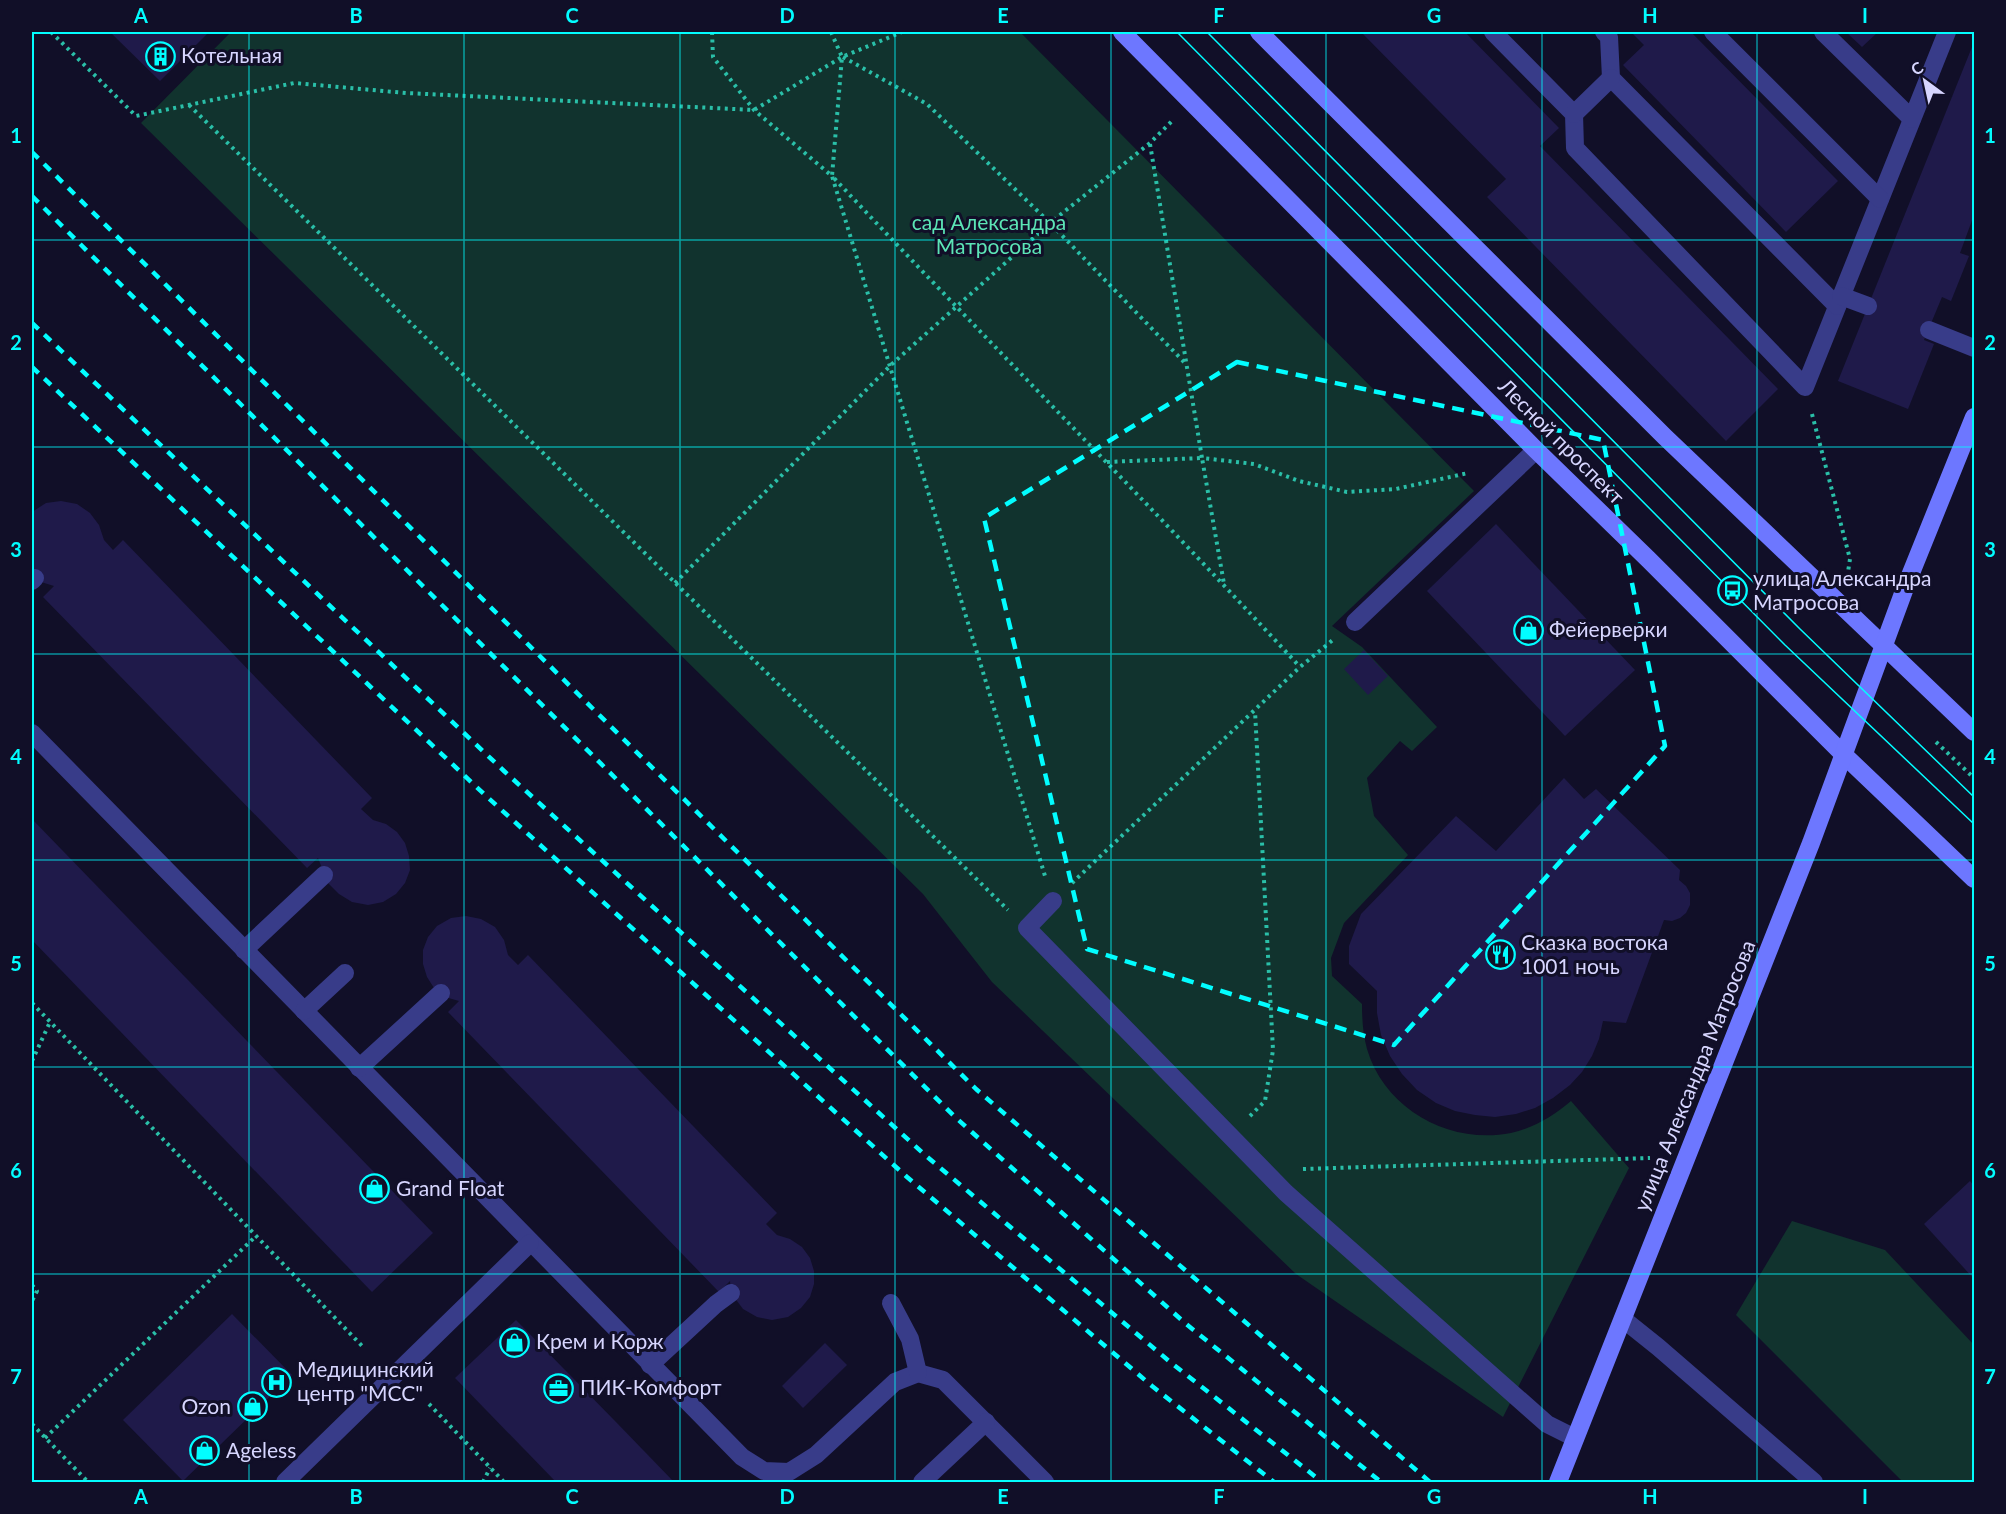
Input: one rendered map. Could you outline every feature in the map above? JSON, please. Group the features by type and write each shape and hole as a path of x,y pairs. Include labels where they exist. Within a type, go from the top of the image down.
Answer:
{"main road":[{"name":"Лесной проспект","path":"1122,32 1536,450 1844,755 1974,879"},
{"path":"1259,32 1665,437 1974,732"},
{"name":"улица Александра Матросова","path":"1558,1482 1844,755 1905,588 1974,417"}],"lane":[{"path":"1494,32 1574,114 1575,148 1805,387 1947,32"},
{"path":"1604,32 1609,37 1611,78 1839,301 1868,306"},
{"path":"1713,32 1880,200"},
{"path":"1823,32 1912,119"},
{"path":"1574,114 1611,78"},
{"path":"1929,330 1974,348"},
{"path":"1355,622 1536,450"},
{"path":"32,733 741,1457 764,1471 789,1472 816,1455 895,1382 918,1373 943,1380 1045,1482"},
{"path":"244,950 324,875"},
{"path":"1053,901 1027,928 1286,1193 1547,1424 1575,1438"},
{"path":"304,1011 345,973"},
{"path":"360,1068 441,993"},
{"path":"285,1482 530,1243"},
{"path":"650,1365 731,1293"},
{"path":"891,1303 910,1339 918,1373"},
{"path":"1623,1319 1814,1482"},
{"path":"922,1482 986,1422"}],"path":[{"path":"51,32 136,116 294,82 406,93 754,110 842,57 902,32"},
{"path":"712,32 713,57 754,110 832,176 954,306 1225,585 1300,667"},
{"path":"831,32 842,57 832,176 1053,901 1300,667 1355,622"},
{"path":"842,57 927,104 1050,223 1185,363"},
{"path":"189,105 1027,928"},
{"path":"675,583 891,365 954,306 1050,223 1150,143 1185,363 1225,585"},
{"path":"1805,387 1850,559 1848,579"},
{"path":"1106,462 1202,458 1254,464 1299,481 1347,492 1396,489 1468,473"},
{"path":"1229,1135 1265,1101 1273,1050 1255,710"},
{"path":"1936,742 1974,778"},
{"path":"32,1003 364,1348"},
{"path":"32,1061 50,1022"},
{"path":"1263,1170 1650,1158"},
{"path":"45,1438 256,1236"},
{"path":"32,1285 37,1291 32,1301"},
{"path":"429,1404 504,1482"},
{"path":"32,1424 88,1482"},
{"path":"483,1482 490,1468"}],"highlighted area":[{"path":"1237,362 1603,440 1665,746 1394,1045 1087,949 984,518"}],"green space":[{"name":"cад Александра Матросова","path":"231,32 1020,32 1474,491 1332,626 1362,647 1437,727 1412,751 1400,741 1367,778 1374,816 1408,855 1344,923 1331,958 1332,976 1362,1004 1367,1049 1376,1071 1404,1106 1443,1128 1465,1134 1488,1135 1511,1133 1528,1128 1571,1101 1629,1168 1503,1417 1296,1274 992,982 923,894 141,123"},
{"path":"1792,1221 1885,1250 1974,1345 1974,1482 1903,1482 1736,1315"}],"building":[{"name":"Котельная","path":"110,32 209,32 160,81"},
{"path":"1361,32 1465,32 1559,128 1540,146 1778,389 1726,441 1487,197 1506,179"},
{"path":"1631,32 1691,32 1838,181 1786,232 1623,65 1644,45"},
{"path":"1846,32 1878,32 1862,47"},
{"path":"1974,42 1974,215 1960,253 1969,256 1951,301 1942,297 1924,340 1934,344 1908,409 1838,381"},
{"path":"61,501 77,504 90,513 99,525 104,540 113,550 123,540 372,798 361,809 373,820 386,824 397,832 405,843 409,856 410,870 405,883 396,894 383,902 368,905 352,902 328,883 318,858 307,868 43,597 54,586 41,582 32,575 32,512 46,503"},
{"path":"1496,524 1635,670 1565,736 1427,591"},
{"path":"1364,650 1388,676 1368,695 1344,669"},
{"name":"Сказка востока 1001 ночь","path":"1564,778 1584,799 1596,789 1680,870 1679,880 1690,893 1690,905 1680,918 1672,921 1664,920 1626,1023 1603,1021 1592,1056 1570,1085 1535,1108 1516,1114 1495,1117 1455,1111 1436,1103 1417,1090 1390,1056 1381,1035 1377,1013 1377,991 1349,964 1349,946 1361,914 1456,816 1496,851"},
{"path":"32,819 433,1233 372,1292 32,940"},
{"path":"466,916 481,919 495,927 504,940 508,955 518,965 528,955 777,1213 766,1224 777,1235 790,1239 802,1247 810,1258 814,1271 814,1284 810,1297 801,1308 788,1317 772,1320 757,1317 743,1309 731,1293 730,1281 719,1292 448,1012 459,1001 445,997 434,988 423,964 423,950 428,937 437,926 451,918"},
{"path":"1970,1181 1974,1186 1974,1279 1924,1224"},
{"path":"232,1314 292,1375 183,1481 123,1420"},
{"path":"516,1320 674,1482 556,1482 455,1378"},
{"path":"825,1343 847,1365 803,1408 782,1386"}],"tram line":[{"path":"1177,32 1785,645 1974,824"},
{"path":"1207,32 1800,629 1974,797"}],"railway":[{"path":"32,152 976,1089 1430,1482"},
{"path":"32,196 955,1117 1185,1323 1381,1482"},
{"path":"32,323 504,771 925,1155 1169,1361 1322,1482"},
{"path":"32,367 485,795 907,1177 1152,1386 1274,1482"}],"place":[{"name":"Котельная","path":"160,56"},
{"name":"улица Александра Матросова","path":"1732,591"},
{"name":"Фейерверки","path":"1528,630"},
{"name":"Сказка востока 1001 ночь","path":"1500,955"},
{"name":"Grand Float","path":"375,1189"},
{"name":"Крем и Корж","path":"515,1342"},
{"name":"Медицинский центр \"МСС\"","path":"276,1382"},
{"name":"ПИК-Комфорт","path":"559,1388"},
{"name":"Ozon","path":"252,1407"},
{"name":"Ageless","path":"205,1451"}]}
